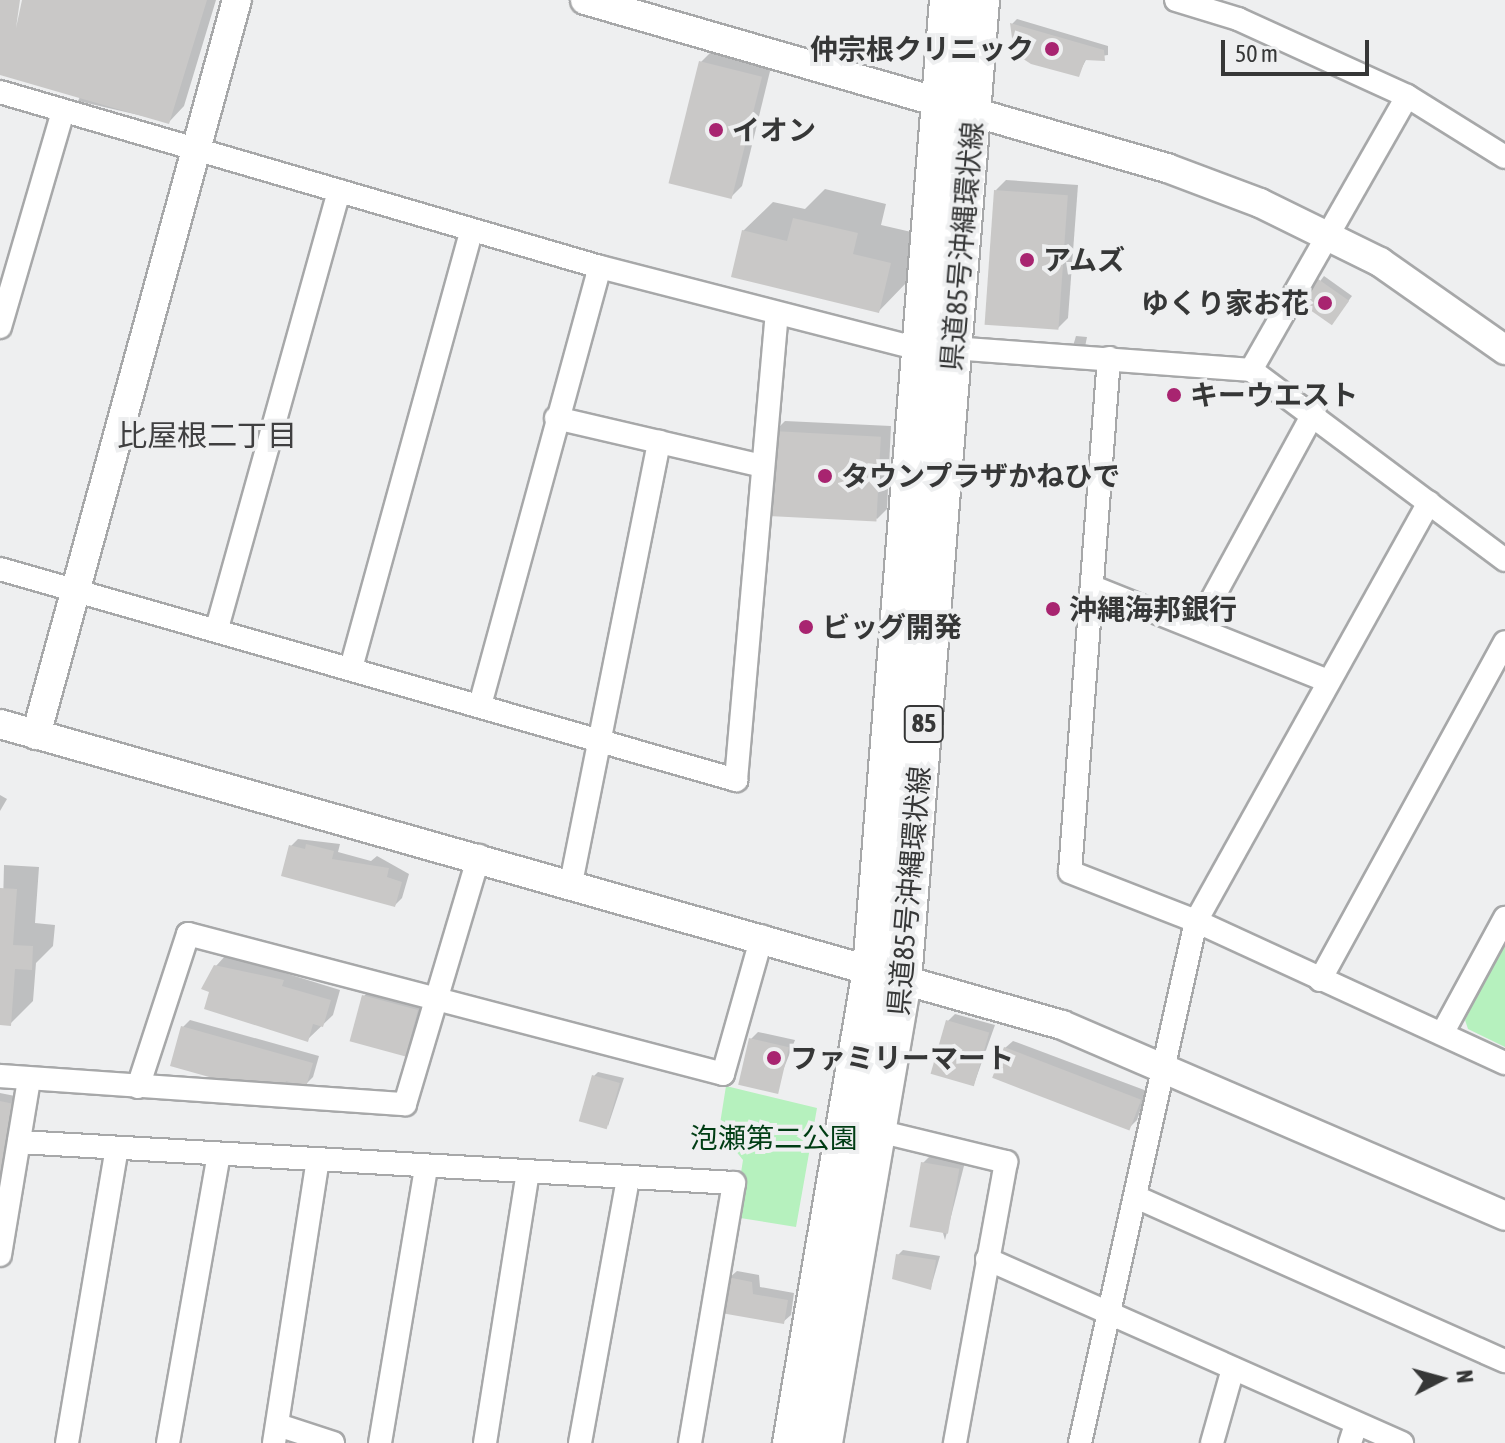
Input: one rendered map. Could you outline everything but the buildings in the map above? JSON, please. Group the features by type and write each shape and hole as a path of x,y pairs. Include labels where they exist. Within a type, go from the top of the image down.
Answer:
{"main road":[{"name":"県道85号沖縄環状線","path":"948,0 957,106"},
{"name":"県道85号沖縄環状線","path":"824,1443 878,1131 887,975 957,106 981,0"},
{"name":"県道85号沖縄環状線","path":"791,1443 887,975"}],"street":[{"path":"36,735 200,149 237,0"},
{"path":"1176,0 1242,10 1407,96 1505,157"},
{"path":"595,1 1167,168 1380,262 1505,350"},
{"path":"0,92 600,267 777,315 937,348 1251,370 1314,412 1505,560"},
{"path":"1251,370 1331,238 1407,96"},
{"path":"0,327 63,112"},
{"path":"217,628 339,191"},
{"path":"351,668 472,230"},
{"path":"480,705 556,418 600,267"},
{"path":"0,569 480,705 604,746 736,780 758,465 777,315"},
{"path":"1109,358 1070,872 1196,921 1505,1063"},
{"path":"1198,625 1314,412"},
{"path":"556,418 758,465"},
{"path":"571,883 604,746 659,442"},
{"path":"1080,1443 1196,921 1325,680 1429,502"},
{"path":"1093,587 1198,625 1325,680"},
{"path":"1320,980 1505,642"},
{"path":"0,724 762,936 1062,1025 1504,1215"},
{"path":"0,1076 405,1104 440,999 479,856"},
{"path":"1443,1032 1505,918"},
{"path":"138,1087 188,934 723,1074 762,936"},
{"path":"0,1255 29,1080"},
{"path":"878,1131 1006,1162 955,1443"},
{"path":"19,1142 734,1183 690,1443"},
{"path":"67,1443 117,1148"},
{"path":"168,1443 219,1154"},
{"path":"318,1160 276,1434 333,1443"},
{"path":"380,1443 426,1167"},
{"path":"485,1443 528,1172"},
{"path":"580,1443 628,1178"},
{"path":"1136,1197 1505,1361"},
{"path":"987,1259 1233,1369 1353,1433 1402,1443"},
{"path":"1212,1443 1233,1369"}],"green space":[{"path":"1505,941 1505,1047 1468,1029 1465,1020"},
{"name":"泡瀬第二公園","path":"726,1086 817,1108 796,1227 734,1217 743,1160 719,1130"}],"place":[{"name":"仲宗根クリニック","path":"1052,49"},
{"name":"イオン","path":"716,130"},
{"name":"アムズ","path":"1027,260"},
{"name":"ゆくり家お花","path":"1325,303"},
{"name":"キーウエスト","path":"1174,395"},
{"name":"タウンプラザかねひで","path":"825,476"},
{"name":"沖縄海邦銀行","path":"1053,609"},
{"name":"ビッグ開発","path":"806,627"},
{"name":"ファミリーマート","path":"774,1058"}],"district":[{"name":"比屋根二丁目","path":"207,435"}]}
